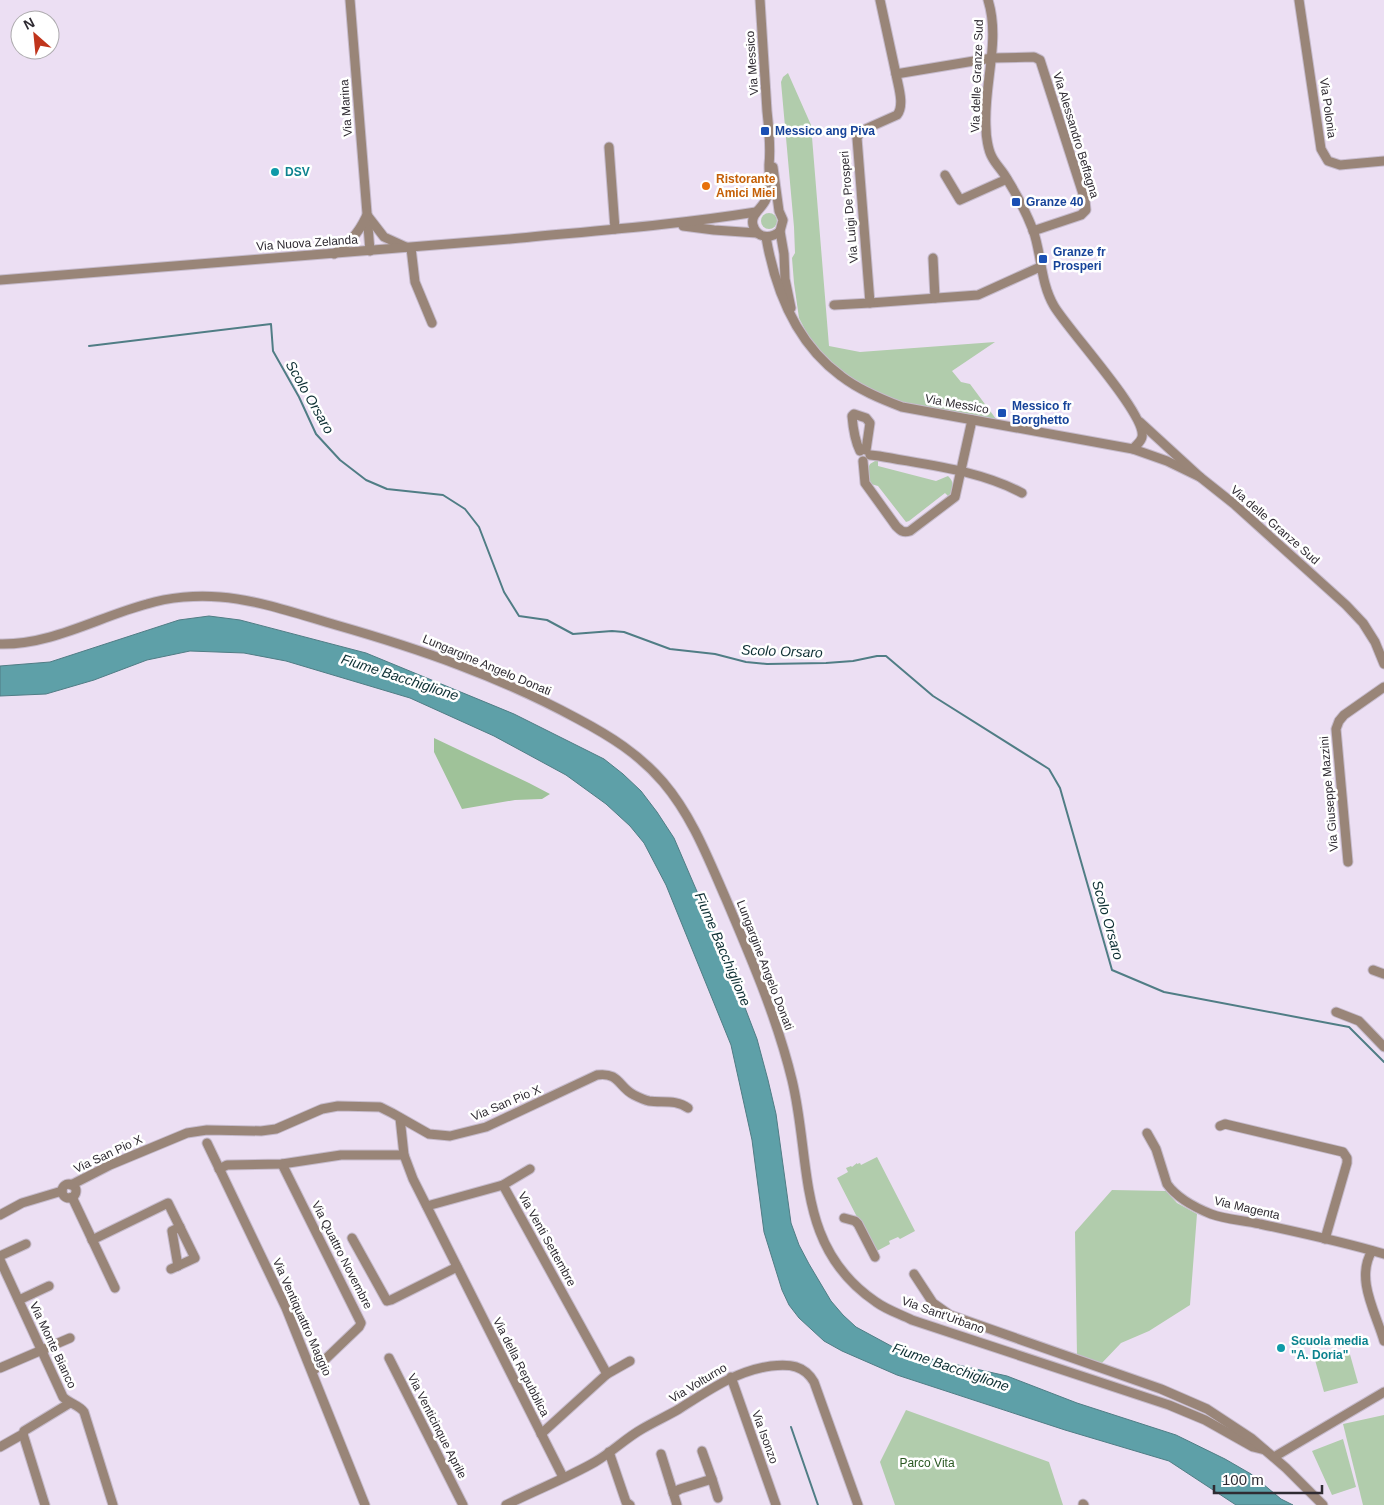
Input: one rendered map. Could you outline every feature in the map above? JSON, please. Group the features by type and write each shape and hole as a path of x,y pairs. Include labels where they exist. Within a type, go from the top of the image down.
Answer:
{"street":[{"name":"Via Marina","path":"350,0 370,251"},
{"name":"Via Messico","path":"760,0 770,154 767,198 752,222 761,235 776,282 794,322 808,343 839,375 858,388 902,407 1133,448 1167,461 1200,477"},
{"path":"880,0 896,74 992,58"},
{"name":"Via delle Granze Sud","path":"988,0 992,13 992,58 987,90 986,128 991,156 1024,208 1033,231 1040,267 1053,305 1065,323 1109,376 1142,430 1142,438 1133,448"},
{"name":"Via Polonia","path":"1299,0 1321,149 1328,161 1340,165 1384,161"},
{"name":"Via Alessandro Beffagna","path":"992,58 1034,57 1040,60 1085,200 1086,210 1081,215 1033,231"},
{"name":"Via Luigi De Prosperi","path":"870,303 856,142 858,134 862,131 896,115 900,111 901,103 896,74"},
{"path":"609,147 615,229"},
{"name":"Via Messico","path":"770,154 777,188 779,211 783,220 780,231 784,254 785,279 794,322"},
{"path":"945,175 960,200 1007,179"},
{"path":"759,210 773,208 779,211"},
{"name":"Via Nuova Zelanda","path":"0,280 410,248 671,224 734,216 759,210"},
{"path":"367,214 384,237 410,248 415,282 432,323"},
{"path":"334,254 352,241 361,228 367,214"},
{"path":"734,216 732,220 738,232"},
{"name":"Via Nuova Zelanda","path":"671,224 761,235"},
{"path":"761,235 776,235 780,231"},
{"path":"933,258 935,298"},
{"path":"834,305 978,295 1040,267"},
{"name":"Via delle Granze Sud","path":"1135,416 1200,477 1234,504 1346,605 1363,623 1375,642 1384,664"},
{"path":"972,420 961,472 956,497 910,531 901,531 896,526 865,483 865,454 961,472 1003,483 1022,493"},
{"name":"Lungargine Angelo Donati","path":"0,644 27,642 52,636 150,603 182,598 219,597 262,604 412,647 497,680 556,707 611,737 630,750 663,782 679,804 705,850 747,947 782,1046"},
{"name":"Via Giuseppe Mazzini","path":"1348,862 1336,728 1344,715 1384,687"},
{"path":"1374,970 1384,974"},
{"path":"1336,1012 1359,1022 1384,1047"},
{"name":"Via Sant'Urbano","path":"782,1046 799,1115 809,1200 821,1238 839,1267 878,1304 912,1320 1169,1405 1205,1420 1253,1447 1265,1450"},
{"name":"Via San Pio X","path":"0,1215 22,1203 62,1191 65,1186 71,1185 168,1140 206,1130 261,1131 276,1129 322,1109 338,1106 380,1107 429,1134 450,1136 486,1127 598,1075 607,1074 615,1077 632,1094 649,1101 678,1103 688,1108"},
{"name":"Via della Repubblica","path":"400,1118 404,1155 413,1179 564,1477"},
{"path":"1220,1126 1225,1124 1343,1152 1347,1158 1347,1163 1325,1239"},
{"name":"Via Magenta","path":"1147,1133 1156,1149 1167,1184 1182,1199 1218,1216 1384,1254"},
{"name":"Via Ventiquattro Maggio","path":"207,1143 286,1308 313,1371 365,1505"},
{"path":"219,1169 227,1165 282,1164 341,1155 404,1155"},
{"name":"Via Quattro Novembre","path":"282,1164 361,1323 313,1371"},
{"path":"503,1185 530,1169"},
{"name":"Via San Pio X","path":"71,1185 76,1190 72,1198"},
{"name":"Via Venti Settembre","path":"427,1206 503,1185 607,1374"},
{"name":"Via San Pio X","path":"62,1191 65,1197 72,1198"},
{"name":"Via San Pio X","path":"72,1198 115,1288"},
{"path":"92,1240 168,1203 180,1227 195,1258 174,1268 172,1231 180,1227"},
{"path":"844,1218 855,1221 858,1224 876,1257"},
{"path":"352,1238 387,1301 457,1267"},
{"path":"0,1256 26,1244"},
{"path":"1372,1251 1367,1262 1365,1275 1384,1341"},
{"name":"Via Monte Bianco","path":"0,1260 64,1397 70,1403 80,1407 84,1412 113,1505"},
{"name":"Via Sant'Urbano","path":"914,1274 933,1303 950,1315 1184,1398 1207,1409 1232,1424 1278,1460 1323,1505"},
{"name":"Via Monte Bianco","path":"18,1300 49,1286"},
{"path":"0,1368 70,1338"},
{"name":"Via Venticinque Aprile","path":"389,1358 463,1505"},
{"path":"541,1434 607,1374 630,1361"},
{"name":"Via Volturno","path":"506,1505 590,1465 642,1429 731,1377 752,1370 786,1364 805,1372 814,1382 858,1505"},
{"name":"Via Isonzo","path":"731,1377 776,1505"},
{"path":"1278,1460 1297,1445 1384,1392"},
{"path":"0,1446 23,1434 24,1431 70,1403"},
{"path":"23,1434 45,1505"},
{"path":"702,1451 718,1498"},
{"path":"609,1452 626,1502 630,1505"},
{"path":"661,1454 677,1505"},
{"path":"673,1493 680,1489 712,1480"}],"green space":[{"path":"788,73 811,125 829,346 860,352 995,342 952,371 961,382 970,384 1002,427 902,408 855,388 820,359 799,318 794,283 792,258 795,253 794,227 781,82"},
{"path":"766,213 772,213 777,218 775,227 766,229 761,224 761,218"},
{"path":"878,461 878,466 936,481 948,476 952,483 949,497 945,493 906,522 878,486 871,484 867,470 870,464"},
{"path":"434,738 550,794 542,799 515,800 462,809 434,752"},
{"path":"877,1157 915,1231 900,1239 898,1237 889,1241 890,1244 875,1252 837,1178 848,1172 846,1168 852,1167 857,1163 861,1165"},
{"path":"1112,1190 1166,1191 1177,1203 1197,1214 1190,1305 1149,1331 1121,1343 1100,1365 1077,1356 1075,1232"},
{"path":"1349,1351 1358,1383 1324,1392 1315,1360"},
{"name":"Parco Vita","path":"906,1410 1049,1462 1063,1505 895,1505 880,1462"},
{"path":"1384,1415 1384,1505 1363,1505 1343,1424"},
{"path":"1343,1439 1356,1487 1332,1495 1312,1451"}],"water":[{"name":"Fiume Bacchiglione","path":"209,616 240,620 366,653 514,714 604,759 623,774 641,791 674,838 729,966 757,1039 768,1080 776,1114 791,1223 799,1245 809,1264 831,1301 843,1315 856,1327 893,1347 927,1358 1007,1376 1077,1403 1176,1435 1251,1474 1281,1499 1293,1505 1236,1505 1169,1461 1065,1430 897,1375 824,1341 799,1318 789,1305 782,1290 764,1232 752,1140 731,1045 666,885 644,843 630,826 606,804 566,775 494,736 410,698 286,661 244,653 190,651 147,660 94,680 46,694 0,696 0,666 50,662 179,620"}],"waterway":[{"name":"Scolo Orsaro","path":"89,346 271,324 273,351 299,397 316,434 340,460 366,480 387,489 443,495 465,509 479,527 504,592 519,616 547,620 573,634 624,632 670,649 715,654 746,662 767,664 826,663 886,656 933,696 1049,769 1060,788 1112,970 1164,992 1349,1027 1384,1062"},
{"path":"791,1427 818,1505"}],"place":[{"name":"Messico ang Piva","path":"765,131"},
{"name":"DSV","path":"275,172"},
{"name":"Ristorante Amici Miei","path":"706,186"},
{"name":"Granze 40","path":"1016,202"},
{"name":"Granze fr Prosperi","path":"1043,259"},
{"name":"Messico fr Borghetto","path":"1002,413"},
{"name":"Scuola media \"A. Doria\"","path":"1281,1348"}]}
